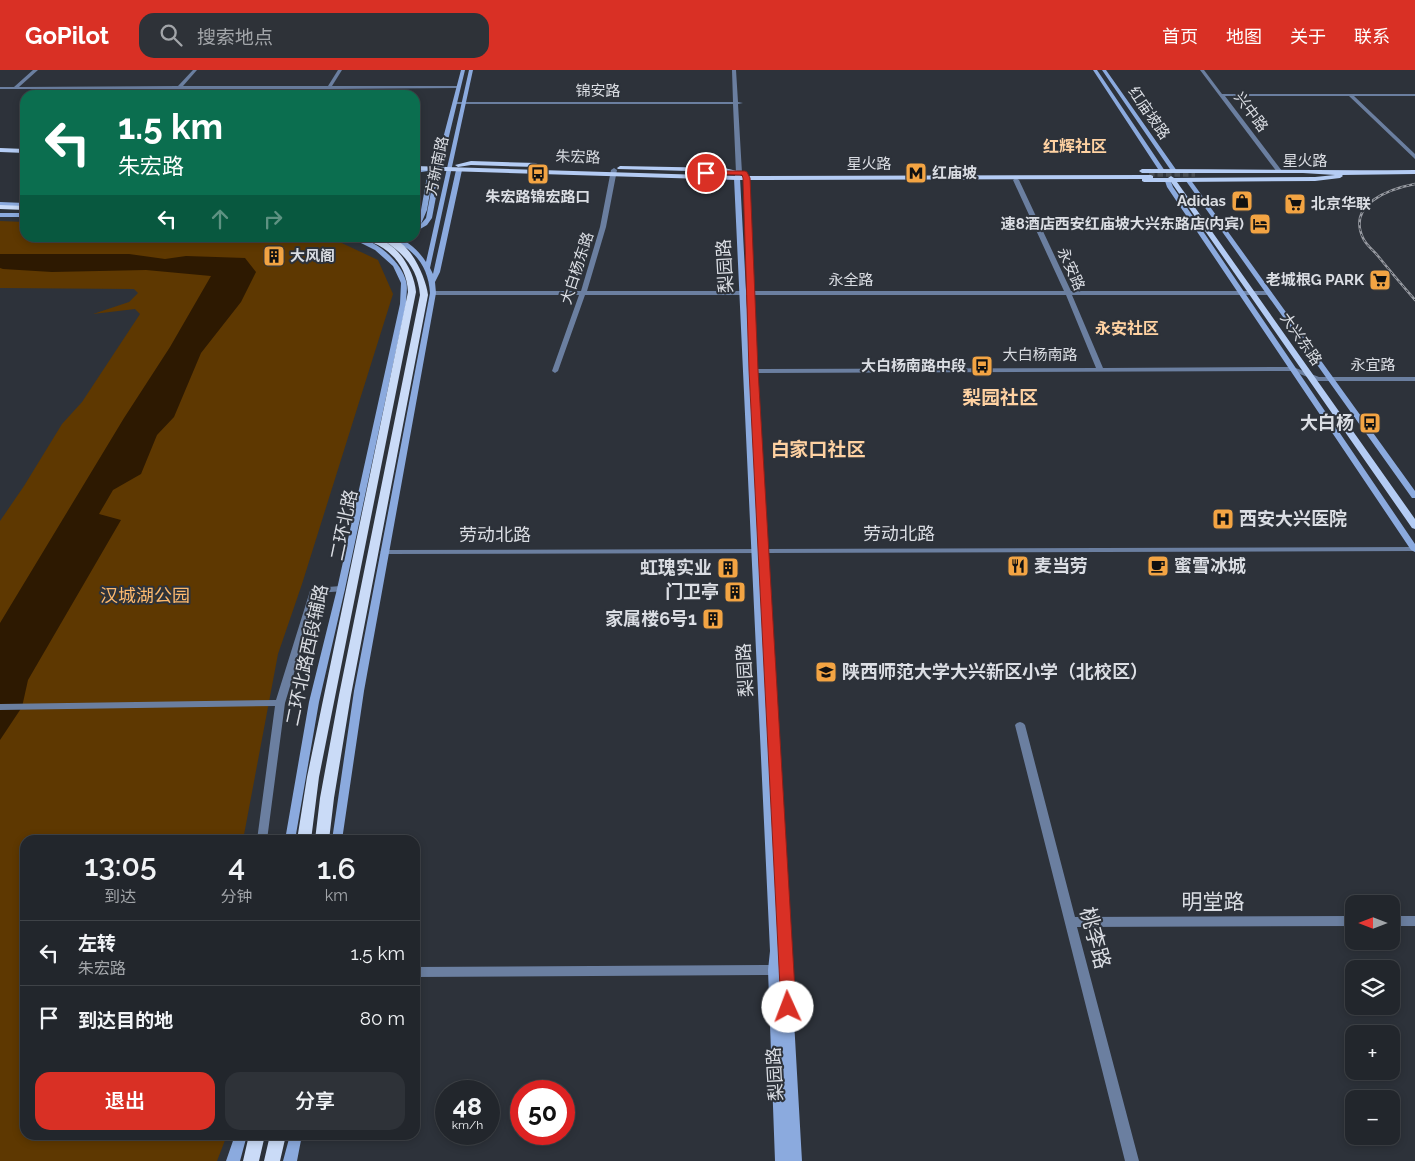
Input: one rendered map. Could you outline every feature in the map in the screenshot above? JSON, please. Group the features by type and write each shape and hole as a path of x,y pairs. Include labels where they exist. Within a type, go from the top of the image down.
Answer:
{"highway":[{"path":"0,206 20,206"},
{"path":"0,213 20,214"},
{"name":"二环北路","path":"305,835 312,776 412,292 412,282 406,265 385,246 377,242"},
{"name":"二环北路","path":"323,835 344,695 424,295 423,281 415,263 406,252 390,242"},
{"path":"251,1161 256,1140"},
{"path":"272,1161 277,1140"}],"main road":[{"name":"方新南路","path":"420,227 429,218 439,167 463,70"},
{"name":"方新南路","path":"428,267 471,70"},
{"name":"红庙坡路","path":"1095,70 1162,171"},
{"name":"红庙坡路","path":"1104,70 1174,171"},
{"path":"0,152 20,152"},
{"path":"458,167 471,163 614,172 682,180 726,180 744,176"},
{"name":"朱宏路","path":"420,165 439,167 598,170 614,172"},
{"name":"朱宏路","path":"420,170 439,167"},
{"path":"458,167 467,172 724,170 768,180 939,178 999,174"},
{"path":"338,835 348,757 384,552 433,288 458,167"},
{"path":"420,222 431,169"},
{"path":"793,173 807,171 999,174 1280,170 1339,175"},
{"name":"大兴东路","path":"1162,171 1176,180 1415,517"},
{"name":"大兴东路","path":"1174,171 1176,180"},
{"name":"星火路","path":"744,176 793,173 983,176 1150,175 999,174 939,178"},
{"name":"星火路","path":"1196,175 1415,174"},
{"path":"983,176 1016,180 1188,180 1315,179 1339,175"},
{"name":"星火路","path":"744,176 886,178"},
{"name":"梨园路","path":"744,176 746,291 750,370 787,970 795,1161"},
{"path":"824,180 846,177"},
{"path":"1176,180 1168,181 1170,187 1415,550"},
{"path":"1188,180 1415,496"},
{"name":"二环北路西段辅路","path":"291,835 314,702 341,589 403,304 404,282 393,261 373,246 364,242"},
{"path":"400,242 416,252 428,267 433,288"},
{"name":"大兴东路","path":"1254,291 1308,373 1415,526"},
{"name":"梨园路","path":"760,552 776,951 774,970 782,1161"},
{"path":"234,1161 240,1140"},
{"path":"290,1161 295,1140"}],"street":[{"path":"15,88 36,70"},
{"path":"179,90 195,70"},
{"path":"178,90 199,70"},
{"path":"329,88 340,70"},
{"path":"734,70 744,176"},
{"path":"738,70 738,103"},
{"name":"兴中路","path":"1202,70 1280,170"},
{"path":"0,88 458,88"},
{"path":"1349,94 1415,157"},
{"path":"1222,95 1415,95"},
{"name":"锦安路","path":"455,103 738,103"},
{"name":"大白杨东路","path":"555,371 603,227 614,172"},
{"name":"永安路","path":"1016,180 1067,291 1100,369"},
{"name":"永全路","path":"433,288 583,291 1267,291"},
{"name":"大白杨南路","path":"750,370 1293,369 1308,373 1318,379"},
{"path":"1318,379 1331,379"},
{"name":"永宜路","path":"1331,379 1415,379"},
{"name":"劳动北路","path":"384,552 1415,550"},
{"path":"263,835 280,703 314,591 341,589"},
{"path":"0,707 280,703"},
{"name":"桃李路","path":"1020,725 1132,1161"},
{"name":"明堂路","path":"1072,922 1345,921"},
{"path":"1400,921 1415,921"},
{"path":"420,972 787,970"}],"green space":[{"name":"汉城湖公园","path":"0,221 20,222 20,242 340,242 378,260 393,294 302,584 278,654 244,835 20,835 20,1140 225,1140 217,1161 0,1161 0,521 62,424 82,402 140,314 135,309 93,314 129,302 138,293 134,289 0,288"}],"shaded area":[{"path":"0,254 129,254 165,259 186,256 245,258 256,272 241,302 201,353 174,417 157,435 141,474 113,490 99,514 121,520 28,680 22,707 0,740 0,623 124,418 170,347 211,276 146,270 52,272 3,269 0,268"}],"tunnel":[{"path":"1149,174 1195,174"}],"railway":[{"path":"1415,184 1383,194 1373,200 1361,216 1360,226 1366,243 1415,300"}],"place":[{"name":"红庙坡","path":"916,173"},
{"name":"朱宏路锦宏路口","path":"538,174"},
{"name":"Adidas","path":"1242,201"},
{"name":"北京华联","path":"1295,204"},
{"name":"速8酒店西安红庙坡大兴东路店(内宾)","path":"1260,224"},
{"name":"大风阁","path":"274,256"},
{"name":"老城根G PARK","path":"1380,280"},
{"name":"大白杨南路中段","path":"982,366"},
{"name":"大白杨","path":"1370,423"},
{"name":"西安大兴医院","path":"1223,519"},
{"name":"麦当劳","path":"1018,566"},
{"name":"蜜雪冰城","path":"1158,566"},
{"name":"虹瑰实业","path":"728,568"},
{"name":"门卫亭","path":"735,592"},
{"name":"家属楼6号1","path":"713,619"},
{"name":"陕西师范大学大兴新区小学（北校区）","path":"826,672"}],"district":[{"name":"红辉社区","path":"1075,146"},
{"name":"永安社区","path":"1127,328"},
{"name":"梨园社区","path":"1000,397"},
{"name":"白家口社区","path":"818,449"}],"route":[{"path":"706,173 739,172 745,173 746,178 754,370 788,1007"}]}
